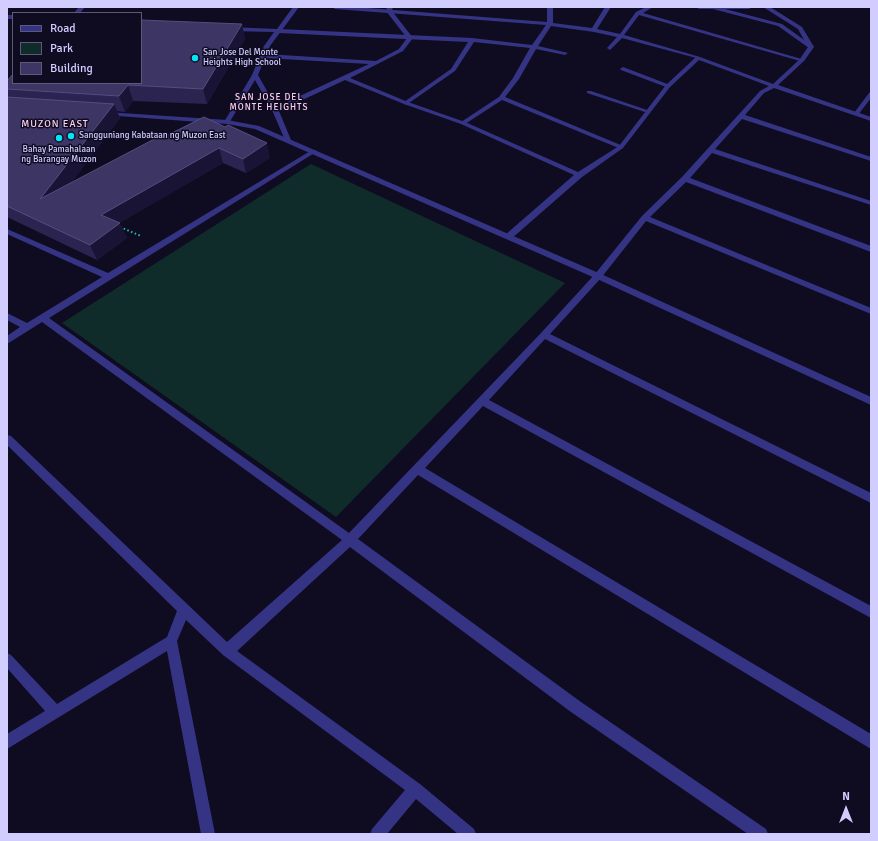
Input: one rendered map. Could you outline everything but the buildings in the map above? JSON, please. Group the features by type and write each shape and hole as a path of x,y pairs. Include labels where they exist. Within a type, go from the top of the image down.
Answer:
{"street":[{"path":"227,122 255,75 267,46 296,7"},
{"path":"335,7 389,9 550,24 594,30 621,36 698,58 871,119"},
{"path":"463,123 501,98 516,79 534,47 550,24 550,7"},
{"path":"594,30 608,7"},
{"path":"610,48 621,36 638,12 650,7"},
{"path":"699,7 749,7"},
{"path":"713,7 780,25 811,47"},
{"path":"766,7 800,28 811,47"},
{"path":"389,9 410,38"},
{"path":"638,12 802,60"},
{"path":"225,28 472,40 534,47 565,53"},
{"path":"275,110 377,63 401,50 410,38"},
{"path":"406,103 453,70 472,40"},
{"path":"227,652 350,540 483,401 598,276 644,218 685,179 762,92 774,86 802,60 811,47"},
{"path":"262,56 377,63"},
{"path":"508,237 579,175 621,147 647,111 668,86 698,58"},
{"path":"623,69 668,86"},
{"path":"255,75 275,110 288,140"},
{"path":"344,78 406,103 463,123 579,175"},
{"path":"590,92 647,111"},
{"path":"856,114 871,94"},
{"path":"501,98 621,147"},
{"path":"99,113 227,122 257,127 598,276 871,401"},
{"path":"740,116 871,159"},
{"path":"711,150 871,203"},
{"path":"7,341 27,327 314,151"},
{"path":"685,179 871,249"},
{"path":"644,218 871,311"},
{"path":"7,231 109,277"},
{"path":"7,316 27,327"},
{"path":"43,318 350,540 576,707 761,834"},
{"path":"544,335 871,498"},
{"path":"483,401 871,612"},
{"path":"7,439 227,652 415,789 469,834"},
{"path":"417,469 871,742"},
{"path":"184,609 171,641 208,834"},
{"path":"7,742 171,641"},
{"path":"7,659 55,712"},
{"path":"377,834 415,789"}],"path":[{"path":"116,225 137,234"}],"green space":[{"path":"311,164 565,283 336,517 62,323"}],"place":[{"name":"San Jose Del Monte Heights High School","path":"195,58"},
{"name":"Sangguniang Kabataan ng Muzon East","path":"71,136"},
{"name":"Bahay Pamahalaan ng Barangay Muzon","path":"59,138"}],"district":[{"name":"SAN JOSE DEL MONTE HEIGHTS","path":"269,104"},
{"name":"MUZON EAST","path":"55,124"}]}
